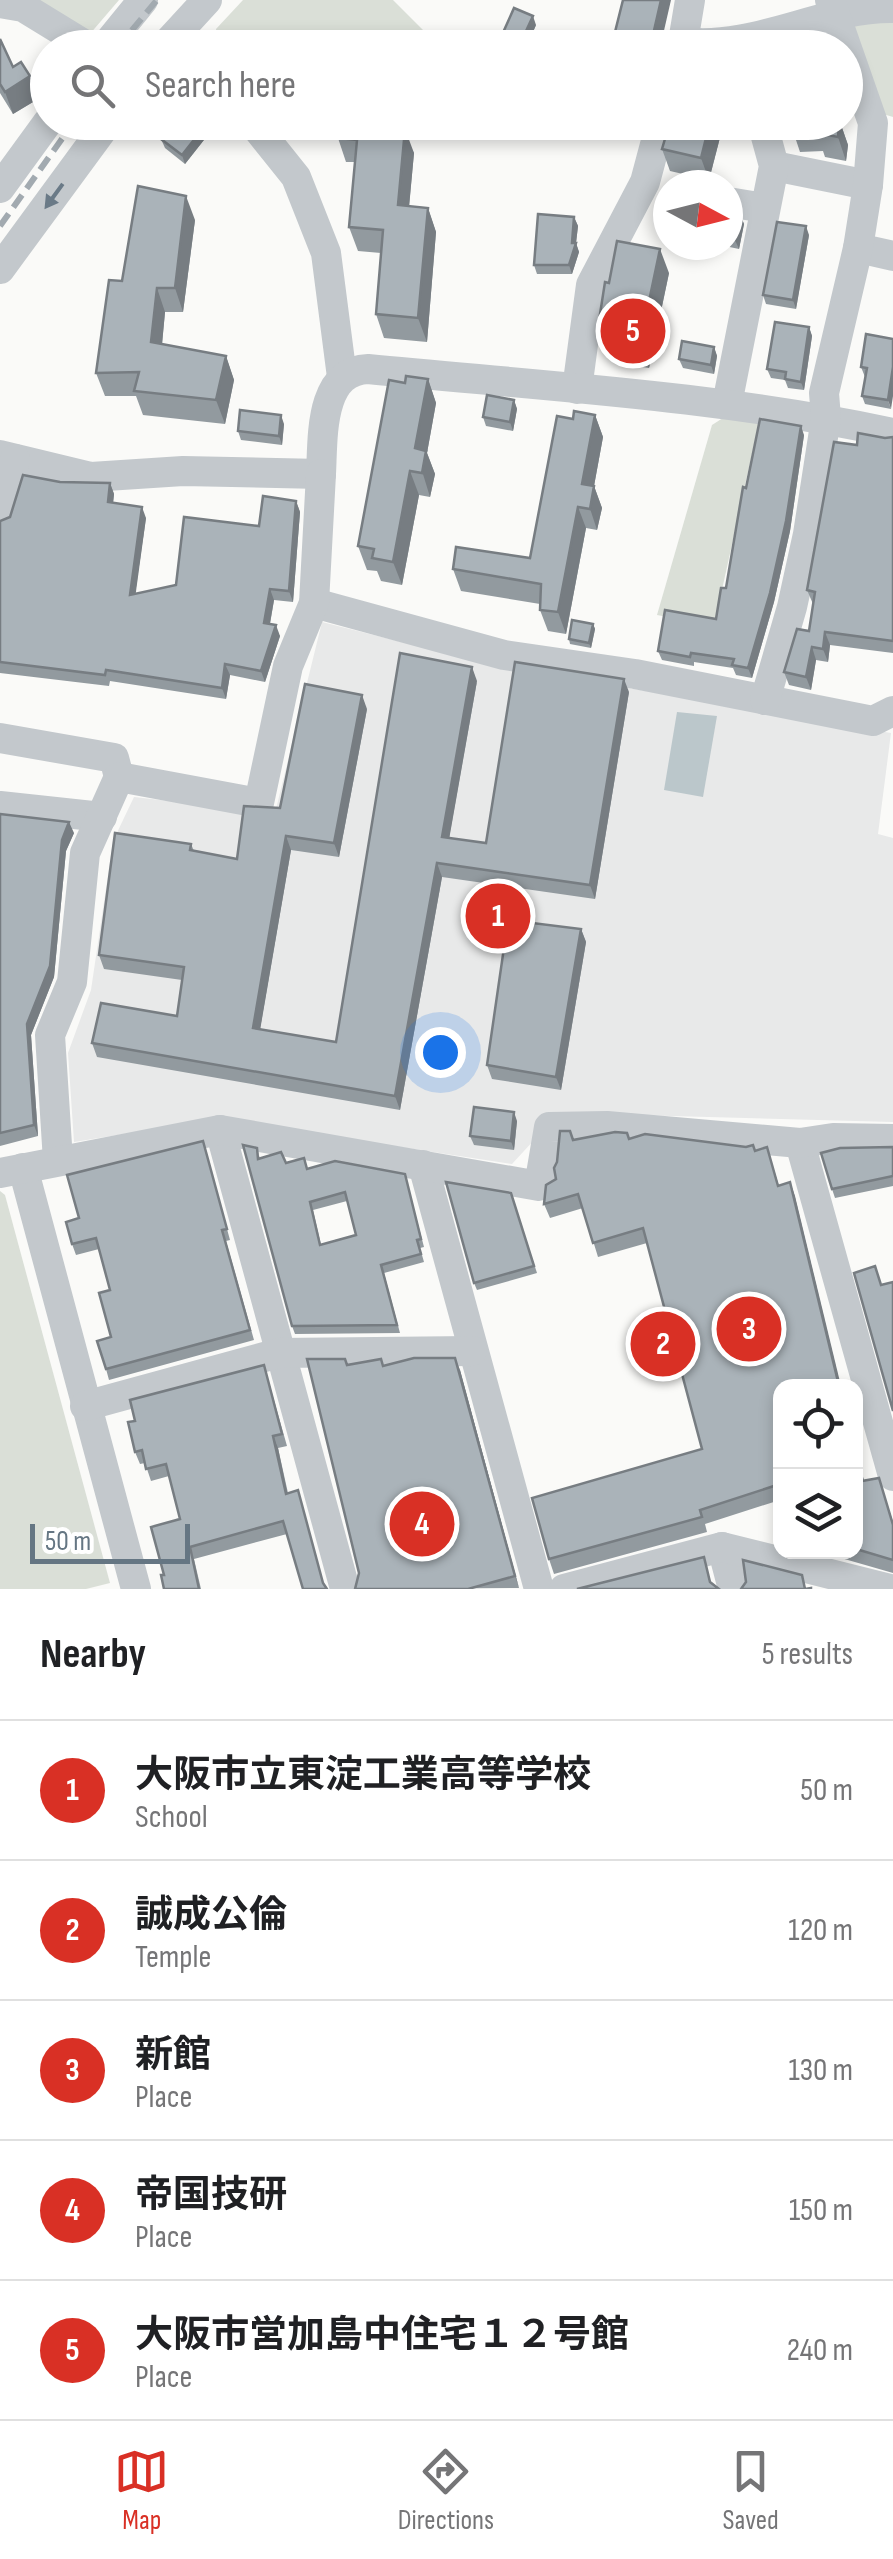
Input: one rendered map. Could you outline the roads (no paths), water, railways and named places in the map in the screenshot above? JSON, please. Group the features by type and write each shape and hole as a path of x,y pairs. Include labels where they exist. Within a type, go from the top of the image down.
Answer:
{"street":[{"path":"180,30 207,0"},
{"path":"685,30 690,0"},
{"path":"0,3 24,7 61,30"},
{"path":"774,30 832,6 893,8"},
{"path":"832,6 842,30"},
{"path":"119,30 137,8 152,30"},
{"path":"765,700 804,552 826,418 824,392 883,125 863,78"},
{"path":"0,188 35,140"},
{"path":"0,269 95,140"},
{"path":"266,140 296,178 326,254 342,376"},
{"path":"657,170 660,140"},
{"path":"726,404 774,166 767,140"},
{"path":"774,166 868,186"},
{"path":"577,389 591,286 653,190"},
{"path":"743,204 764,208"},
{"path":"858,248 893,256"},
{"path":"119,777 258,803 288,666 314,604 324,433 331,394 342,376 355,370 726,404 826,418 893,433"},
{"path":"0,516 8,457 91,478 183,470 321,474"},
{"path":"314,604 504,655 635,674 873,721 893,712"},
{"path":"0,738 114,758 119,777 86,853 72,982 50,1035 58,1161"},
{"path":"0,806 102,817"},
{"path":"136,1589 85,1406 11,1170 220,1130 538,1186 549,1127 608,1126 800,1143 833,1138 893,1139"},
{"path":"220,1130 345,1589"},
{"path":"800,1143 893,1476"},
{"path":"422,1165 539,1589"},
{"path":"85,1406 279,1353 472,1351"},
{"path":"722,1547 733,1589"},
{"path":"564,1589 722,1547 827,1580 890,1589"}],"railway":[{"path":"132,30 157,0"},
{"path":"0,226 61,140"}],"place":[{"name":"大阪市営加島中住宅１２号館","path":"633,331"},
{"name":"大阪市立東淀工業高等学校","path":"498,916"},
{"name":"新館","path":"749,1329"},
{"name":"誠成公倫","path":"663,1344"},
{"name":"帝国技研","path":"422,1524"}]}
